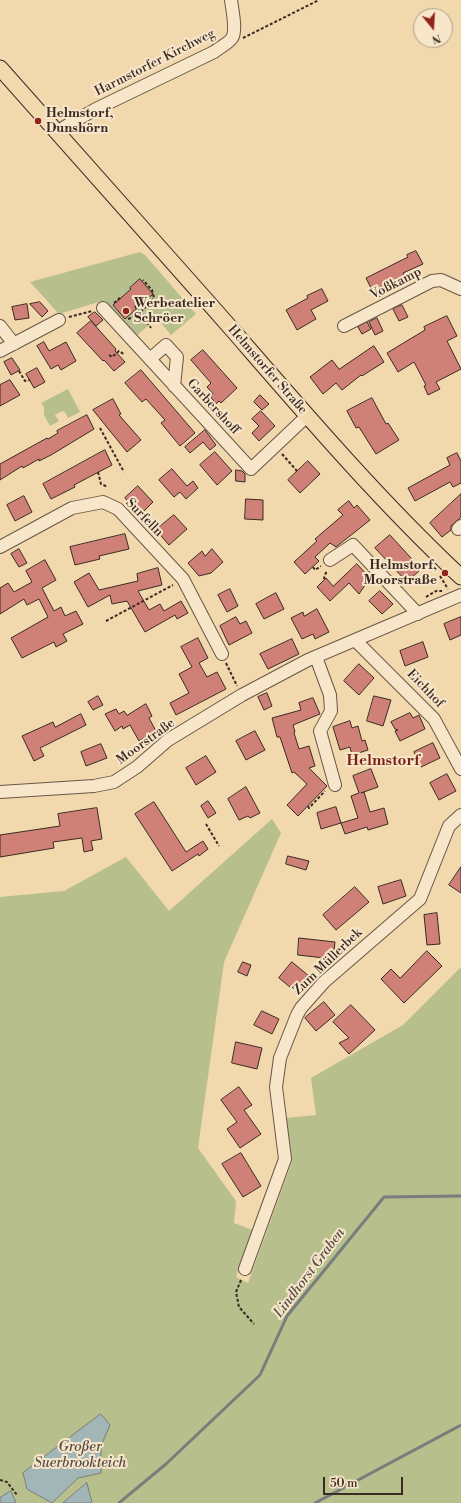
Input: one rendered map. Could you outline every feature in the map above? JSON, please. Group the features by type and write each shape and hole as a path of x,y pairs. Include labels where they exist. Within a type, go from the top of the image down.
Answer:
{"main road":[{"name":"Helmstorfer Straße","path":"0,68 307,416 387,503 461,577"}],"street":[{"name":"Harmstorfer Kirchweg","path":"57,132 96,109 214,52 232,38 234,24 231,0"},
{"name":"Voßkamp","path":"344,326 432,281 441,280 461,289 461,295"},
{"name":"Garbershoff","path":"103,308 251,469 307,416"},
{"path":"0,351 58,320"},
{"path":"0,326 14,344"},
{"path":"150,359 166,345 177,357 174,386"},
{"name":"Surfelln","path":"0,548 72,508 103,502 118,509 183,579 222,654"},
{"path":"330,560 352,545 418,614"},
{"name":"Moorstraße","path":"0,792 94,786 114,782 137,767 168,740 242,695 316,657 461,595"},
{"name":"Eichhof","path":"355,640 434,719 461,769"},
{"path":"316,657 330,695 331,711 320,731 330,788"},
{"name":"Zum Müllerbek","path":"245,1269 285,1159 276,1088 280,1058 297,1015 301,1008 324,982 420,899 449,826 461,815"}],"path":[{"path":"232,38 245,38 319,0"},
{"path":"140,314 154,298 152,290 142,280"},
{"path":"135,306 151,328"},
{"path":"58,320 103,308"},
{"path":"109,355 112,357 119,351 125,355"},
{"path":"19,371 25,381 30,380"},
{"path":"100,428 124,472"},
{"path":"275,446 297,471"},
{"path":"98,472 101,484 108,487"},
{"path":"106,621 183,579"},
{"path":"222,654 242,695"},
{"path":"308,806 309,808 330,788"},
{"path":"206,824 219,846"},
{"path":"245,1269 236,1292 239,1307 254,1324"},
{"path":"0,1480 7,1482 17,1495"}],"green space":[{"path":"140,252 145,255 196,314 171,335 157,318 133,339 103,308 102,301 59,314 30,282"},
{"path":"68,389 80,412 68,418 65,412 62,411 55,415 59,421 50,426 44,415 44,407 41,403"},
{"path":"272,819 281,833 224,962 198,1148 236,1201 234,1223 253,1230 236,1277 248,1283 292,1162 286,1118 316,1115 311,1078 403,1025 461,967 461,1503 0,1503 0,897 64,891 126,857 169,911"}],"water":[{"name":"Großer Suerbrookteich","path":"101,1414 110,1425 101,1446 101,1473 78,1478 52,1503 27,1489 23,1473"},
{"path":"87,1483 92,1503 63,1503"},
{"path":"11,1491 16,1503 0,1503 0,1498"}],"building":[{"path":"416,251 423,264 403,273 408,282 376,298 366,278 408,257 407,255"},
{"path":"140,279 153,294 125,319 113,305"},
{"path":"322,289 328,301 311,310 316,319 297,330 286,310 308,298 307,296"},
{"path":"40,302 48,311 42,317 30,304"},
{"path":"27,304 29,318 15,320 12,307"},
{"path":"402,305 408,317 399,321 393,309"},
{"path":"95,312 103,320 96,326 88,317"},
{"path":"447,316 457,336 447,341 461,369 436,382 440,389 428,395 424,386 426,385 414,362 398,372 387,353 425,330 424,327"},
{"path":"377,318 383,331 375,335 369,322"},
{"path":"91,321 116,349 115,351 125,362 114,371 77,333"},
{"path":"367,322 371,329 362,334 358,327"},
{"path":"44,342 49,351 66,342 76,361 61,370 58,365 51,369 37,346"},
{"path":"374,346 384,362 362,376 361,375 342,390 336,383 323,394 310,377 332,360 339,369"},
{"path":"203,350 237,388 221,403 219,401 216,404 210,396 213,394 207,387 211,383 191,360"},
{"path":"12,358 20,370 11,375 4,362"},
{"path":"37,368 45,382 34,388 26,374"},
{"path":"141,370 195,433 180,446 161,423 165,420 146,399 142,402 125,383"},
{"path":"10,380 20,395 0,406 0,385"},
{"path":"260,395 269,404 262,410 254,402"},
{"path":"372,398 386,424 388,423 399,440 376,454 359,427 356,428 347,411"},
{"path":"113,399 121,414 119,415 141,440 127,452 93,410"},
{"path":"261,411 275,426 259,441 252,433 259,426 252,419"},
{"path":"87,415 94,429 51,455 39,461 39,459 23,468 22,466 0,480 0,464 47,438 48,439 58,433 57,431"},
{"path":"205,430 216,445 210,450 203,442 190,453 185,447"},
{"path":"105,450 112,465 74,485 75,487 51,499 43,484"},
{"path":"215,452 232,471 217,485 200,465"},
{"path":"457,453 461,461 461,483 453,487 450,482 415,501 408,488 450,465 447,458"},
{"path":"308,461 320,474 300,493 288,480"},
{"path":"172,469 187,486 193,481 198,488 186,499 180,492 174,497 159,480"},
{"path":"236,470 242,471 245,474 245,482 236,481"},
{"path":"138,486 153,502 140,515 125,498"},
{"path":"461,494 461,517 451,526 451,530 442,537 430,523"},
{"path":"24,496 32,512 15,521 7,505"},
{"path":"246,499 263,500 263,520 245,519"},
{"path":"349,501 354,508 357,505 370,520 336,547 330,543 315,557 319,561 305,574 294,562 317,541 315,539 343,515 338,510"},
{"path":"174,515 187,529 169,545 156,530"},
{"path":"125,534 129,549 99,556 100,559 75,565 70,547"},
{"path":"390,535 421,569 407,582 375,548"},
{"path":"19,549 27,563 19,567 11,554"},
{"path":"212,549 223,562 211,573 199,576 188,563 202,551 205,556"},
{"path":"45,560 56,580 42,588 54,611 61,607 65,616 76,611 83,624 63,634 67,641 56,647 54,642 22,658 11,638 48,617 39,599 27,605 24,599 0,614 0,588 8,583 14,592 32,582 26,571"},
{"path":"357,564 370,578 359,594 349,583 330,601 317,587 326,578 333,586"},
{"path":"158,568 162,585 138,591 149,610 160,604 164,611 181,601 188,613 177,619 175,615 145,632 127,601 112,604 110,595 88,607 74,582 89,573 99,590 138,581 137,574"},
{"path":"230,589 238,606 227,612 218,595"},
{"path":"380,591 393,604 382,614 369,601"},
{"path":"276,593 284,609 264,619 256,604"},
{"path":"317,609 329,632 315,639 313,634 302,639 291,618 303,612 304,616"},
{"path":"236,617 240,624 246,621 252,633 229,645 220,626"},
{"path":"461,617 461,635 450,640 444,624"},
{"path":"198,638 208,658 199,663 207,677 217,672 226,689 176,715 170,703 189,693 179,674 192,667 181,647"},
{"path":"292,639 299,654 268,669 260,654"},
{"path":"423,642 428,657 405,666 400,651"},
{"path":"359,664 374,678 359,695 344,681"},
{"path":"267,693 272,706 264,710 258,697"},
{"path":"98,696 103,705 93,710 88,702"},
{"path":"374,696 391,700 383,726 367,721"},
{"path":"313,698 320,714 293,725 294,733 299,749 309,746 315,766 309,768 327,786 298,816 287,805 307,784 294,772 292,773 280,737 277,737 272,718 301,710 299,703"},
{"path":"146,704 152,716 149,718 156,731 139,741 130,725 123,729 122,726 115,731 105,714 116,709 119,714 124,711 127,715"},
{"path":"410,713 413,718 419,715 425,729 400,741 395,731 398,730 395,729 391,722"},
{"path":"81,714 86,725 40,748 44,756 34,761 22,736 53,722 55,727"},
{"path":"350,721 352,728 358,726 362,741 365,740 368,750 352,755 350,747 340,750 333,727"},
{"path":"255,731 265,750 246,760 236,741"},
{"path":"433,743 440,758 421,767 414,752"},
{"path":"101,744 107,758 86,766 81,752"},
{"path":"206,756 216,772 196,785 186,768"},
{"path":"371,769 378,787 361,793 364,792 370,812 384,808 388,824 368,830 367,827 345,834 341,823 358,818 351,796 359,793 353,776"},
{"path":"447,774 456,791 439,800 430,783"},
{"path":"246,787 260,813 250,818 248,816 239,820 228,799"},
{"path":"208,801 216,813 208,818 201,806"},
{"path":"154,802 186,852 203,841 208,849 199,856 198,854 172,871 135,814"},
{"path":"336,807 341,823 321,829 317,813"},
{"path":"97,808 102,839 91,841 93,850 84,852 82,838 53,842 54,848 0,857 0,835 60,826 58,814"},
{"path":"288,856 309,861 306,870 286,864"},
{"path":"461,867 461,893 449,885"},
{"path":"401,880 406,896 383,904 378,887"},
{"path":"355,887 369,902 336,930 323,915"},
{"path":"437,913 440,944 427,945 424,915"},
{"path":"299,938 335,942 333,959 298,955"},
{"path":"427,951 442,966 404,1003 381,979 391,969 400,978"},
{"path":"243,962 251,965 247,976 238,972"},
{"path":"292,962 309,976 296,992 279,978"},
{"path":"324,1002 335,1015 316,1031 305,1018"},
{"path":"351,1005 375,1030 349,1054 339,1043 349,1038 333,1022"},
{"path":"262,1011 279,1019 272,1034 254,1025"},
{"path":"236,1042 262,1048 257,1069 232,1063"},
{"path":"239,1087 252,1105 244,1110 261,1134 240,1148 227,1129 237,1122 221,1100"},
{"path":"241,1153 261,1186 243,1197 222,1164"}],"waterway":[{"name":"Lindhorst Graben","path":"119,1503 166,1464 260,1375 287,1316 384,1197 461,1196"},
{"path":"315,1503 461,1425"}],"place":[{"name":"Helmstorf, Dunshörn","path":"38,121"},
{"name":"Werbeatelier Schröer","path":"126,311"},
{"name":"Helmstorf, Moorstraße","path":"445,573"}],"district":[{"name":"Helmstorf","path":"383,761"}]}
